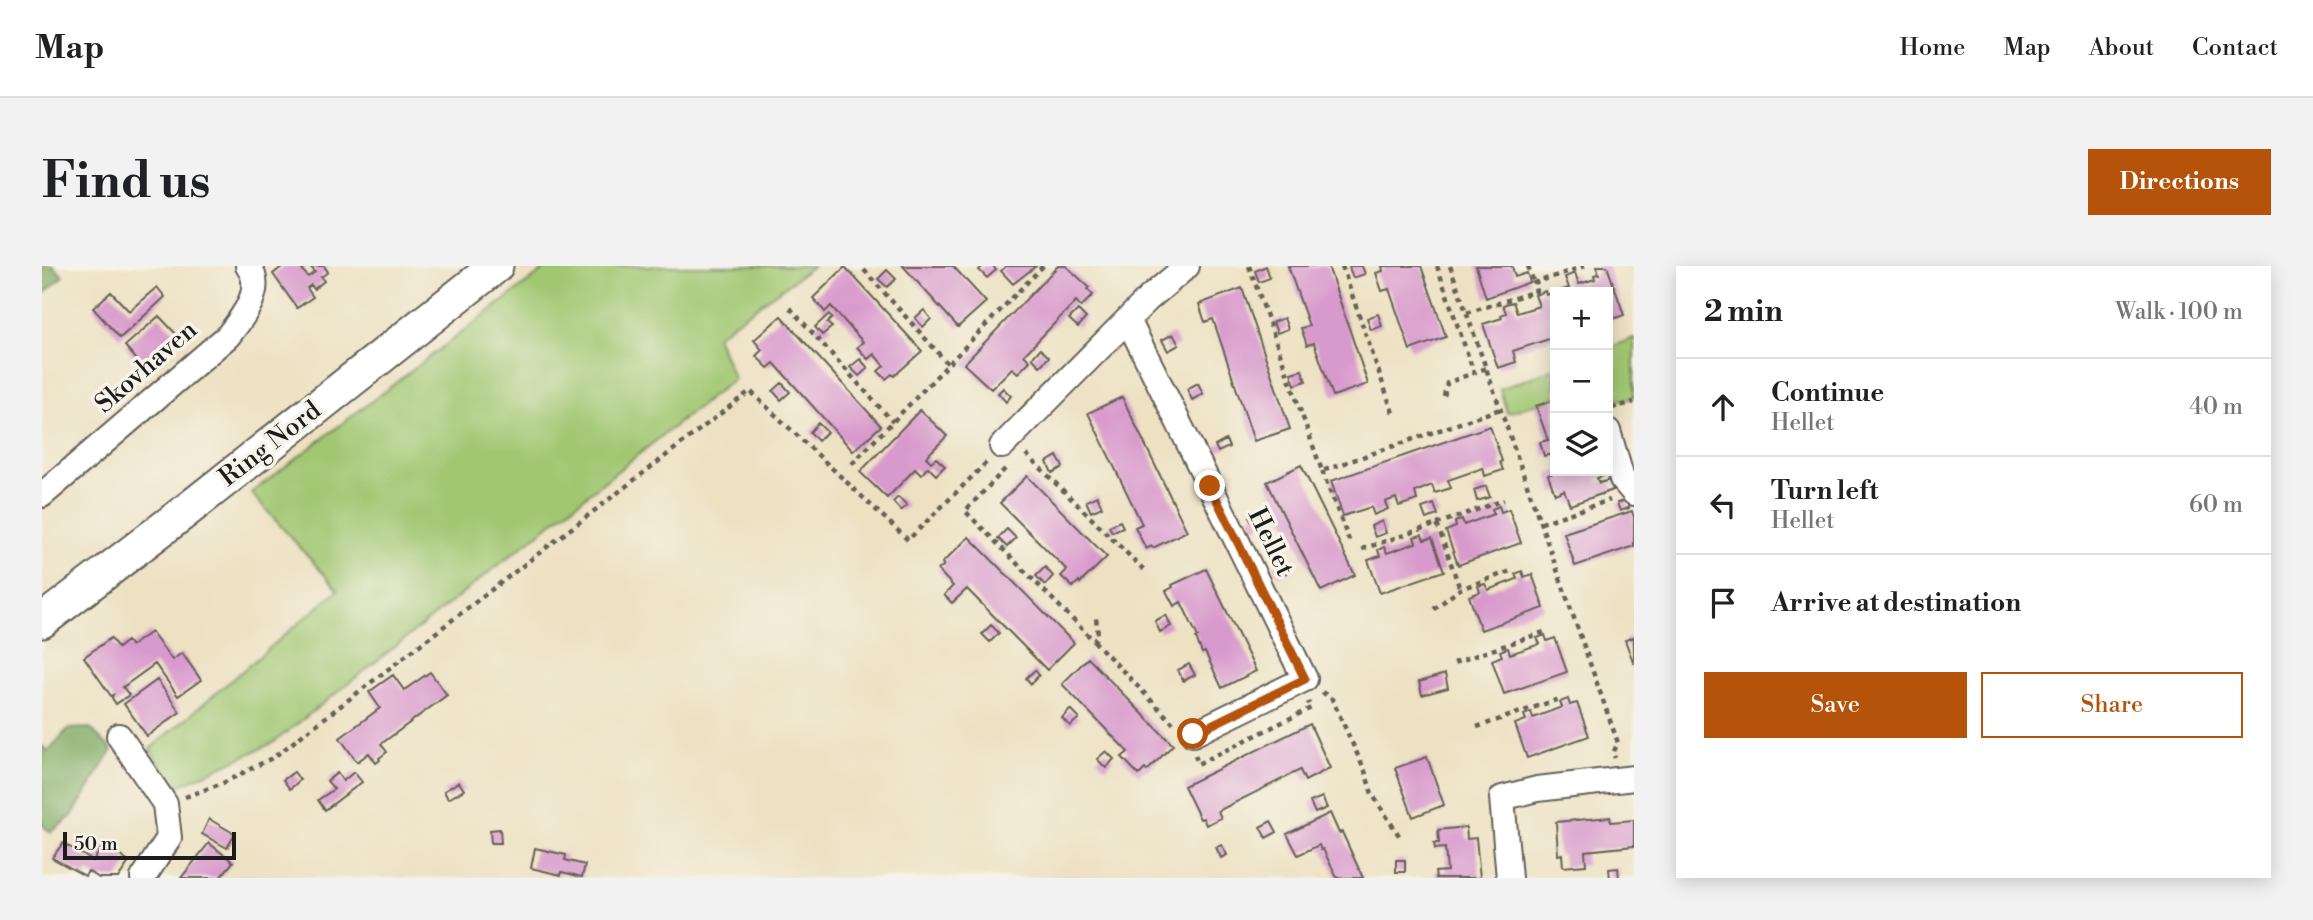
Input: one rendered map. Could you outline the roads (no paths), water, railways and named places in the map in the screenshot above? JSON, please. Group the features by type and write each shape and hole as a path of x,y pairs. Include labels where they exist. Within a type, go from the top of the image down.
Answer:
{"main road":[{"name":"Ring Nord","path":"42,621 496,266"}],"street":[{"name":"Skovhaven","path":"42,495 228,336 244,316 255,285 248,266"},
{"path":"1011,445 1148,299 1187,266"},
{"name":"Hellet","path":"1128,320 1305,679 1193,734"},
{"path":"1613,448 1622,479 1633,492"},
{"path":"119,736 165,804 169,838 143,878"},
{"path":"1508,878 1502,798 1536,789 1628,778"}]}
